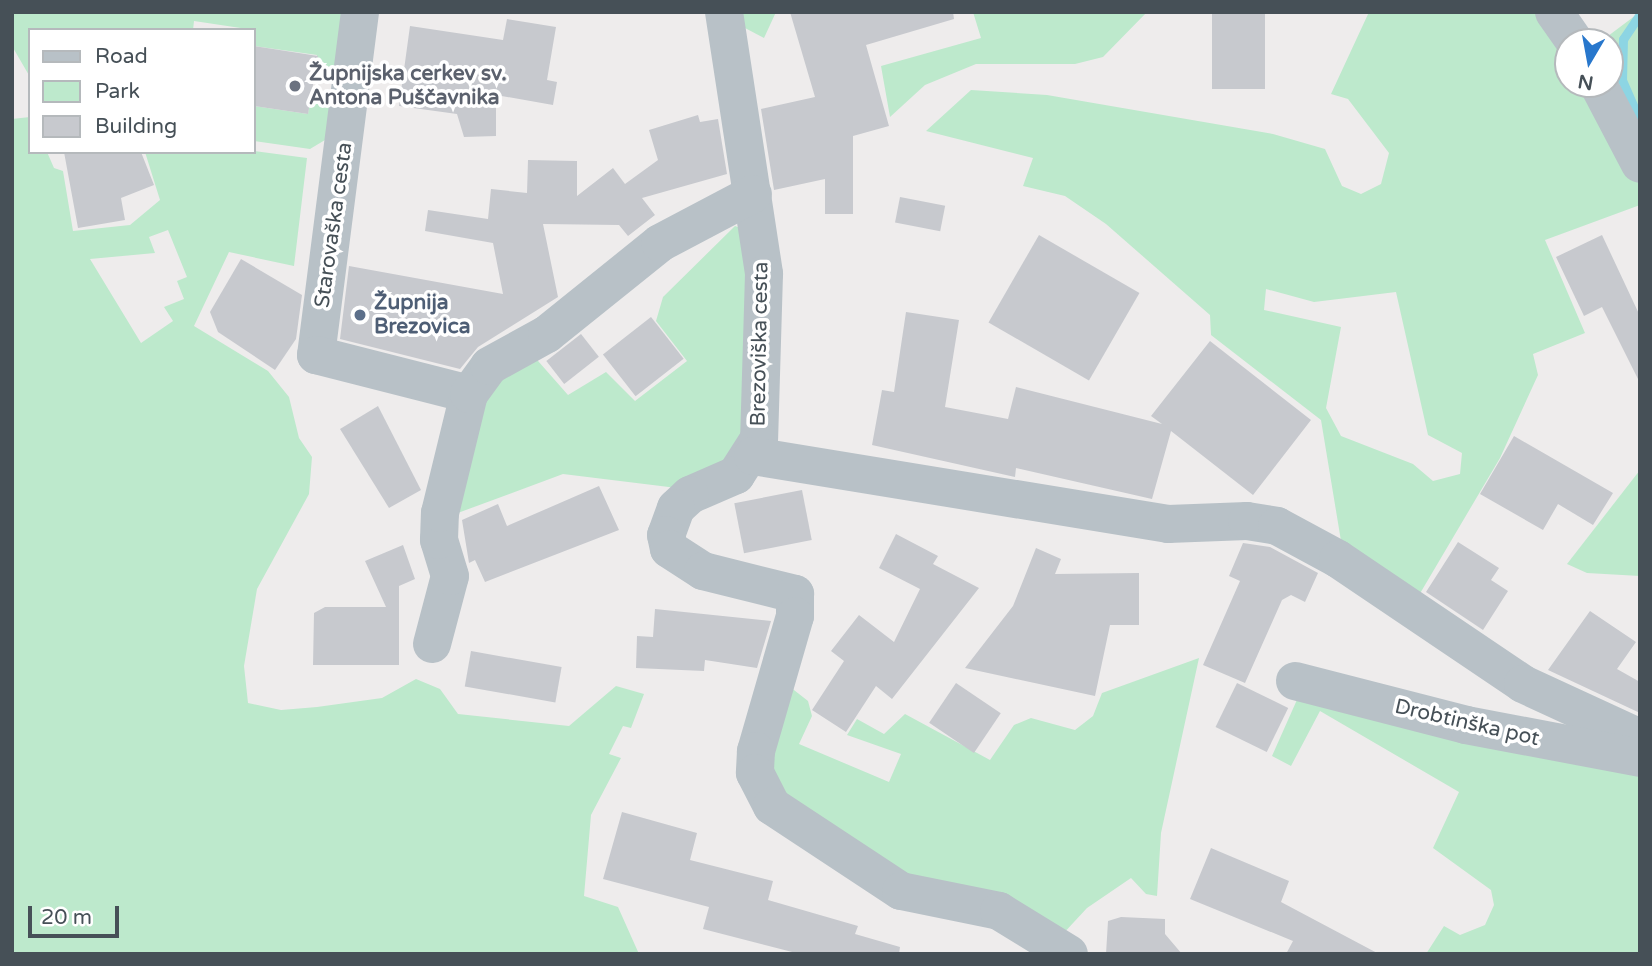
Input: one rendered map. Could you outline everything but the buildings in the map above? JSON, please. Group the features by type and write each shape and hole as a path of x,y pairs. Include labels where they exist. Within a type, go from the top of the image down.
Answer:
{"street":[{"name":"Starovaška cesta","path":"360,12 316,355 469,394"},
{"name":"Brezoviška cesta","path":"724,12 764,274 760,423 753,456 736,475 690,495 676,508 666,536 681,562 795,594 796,616 755,751 760,788 788,820 901,891 999,911 1069,954"},
{"path":"1554,12 1565,28"},
{"path":"1605,98 1640,164"},
{"path":"432,643 450,576 439,540 440,513 469,394 489,366 547,334 660,243 752,194"},
{"path":"753,456 1168,524 1277,526 1338,559 1522,684 1640,737"},
{"name":"Drobtinška pot","path":"1296,681 1478,727 1640,758"}],"green space":[{"path":"12,12 343,12 337,78 315,75 317,55 256,46 256,28 194,21 193,28 28,28 28,74 12,46"},
{"path":"739,12 776,12 764,38 745,28"},
{"path":"973,12 1147,12 1103,57 1075,64 976,64 925,85 890,117 881,66 981,38"},
{"path":"1369,12 1538,12 1554,31 1554,98 1597,98 1640,176 1640,205 1545,240 1585,333 1533,354 1538,375 1500,458 1412,607 1343,553 1321,420 1211,335 1210,315 1106,224 1065,196 1023,186 1033,158 926,131 971,90 1047,95 1273,134 1325,149 1342,186 1361,194 1381,184 1389,153 1348,99 1331,94","holes":["1266,289 1314,302 1396,292 1428,435 1462,453 1460,474 1433,481 1413,464 1341,436 1326,408 1341,327 1264,310"]},
{"path":"1640,12 1640,146 1617,98 1624,98 1624,28 1619,28"},
{"path":"311,93 335,97 330,137 310,149 256,141 256,106 308,114"},
{"path":"28,117 28,154 48,154 54,168 63,171 73,231 130,225 160,200 146,154 256,154 256,151 307,158 294,266 229,252 194,326 268,371 289,397 299,438 312,457 309,494 257,589 244,666 248,703 281,710 382,698 416,679 440,689 458,714 569,726 616,686 644,694 631,728 623,726 609,754 621,758 591,815 584,896 618,907 639,954 12,954 12,119","holes":["168,230 187,277 177,281 184,299 164,307 173,321 141,343 90,259 155,253 149,237"]},
{"path":"735,226 743,229 751,397 735,455 677,488 563,474 447,517 484,395 531,353 568,395 606,372 635,401 687,361 656,321 663,297"},
{"path":"1640,470 1640,576 1587,573 1567,564"},
{"path":"1199,658 1161,833 1157,896 1146,894 1131,878 1087,908 1061,936 910,882 771,790 771,719 785,683 808,701 812,716 799,744 889,782 901,754 847,735 857,719 884,734 905,714 990,760 1014,725 1031,718 1075,730 1093,716 1102,693"},
{"path":"1300,693 1640,765 1639,954 1426,954 1444,926 1460,935 1485,925 1494,905 1491,890 1433,848 1459,792 1320,711 1291,766 1272,756"}],"waterway":[{"path":"1640,14 1623,39 1622,80 1640,121"}],"place":[{"name":"Župnijska cerkev sv. Antona Puščavnika","path":"295,86"},
{"name":"Župnija Brezovica","path":"360,315"}]}
